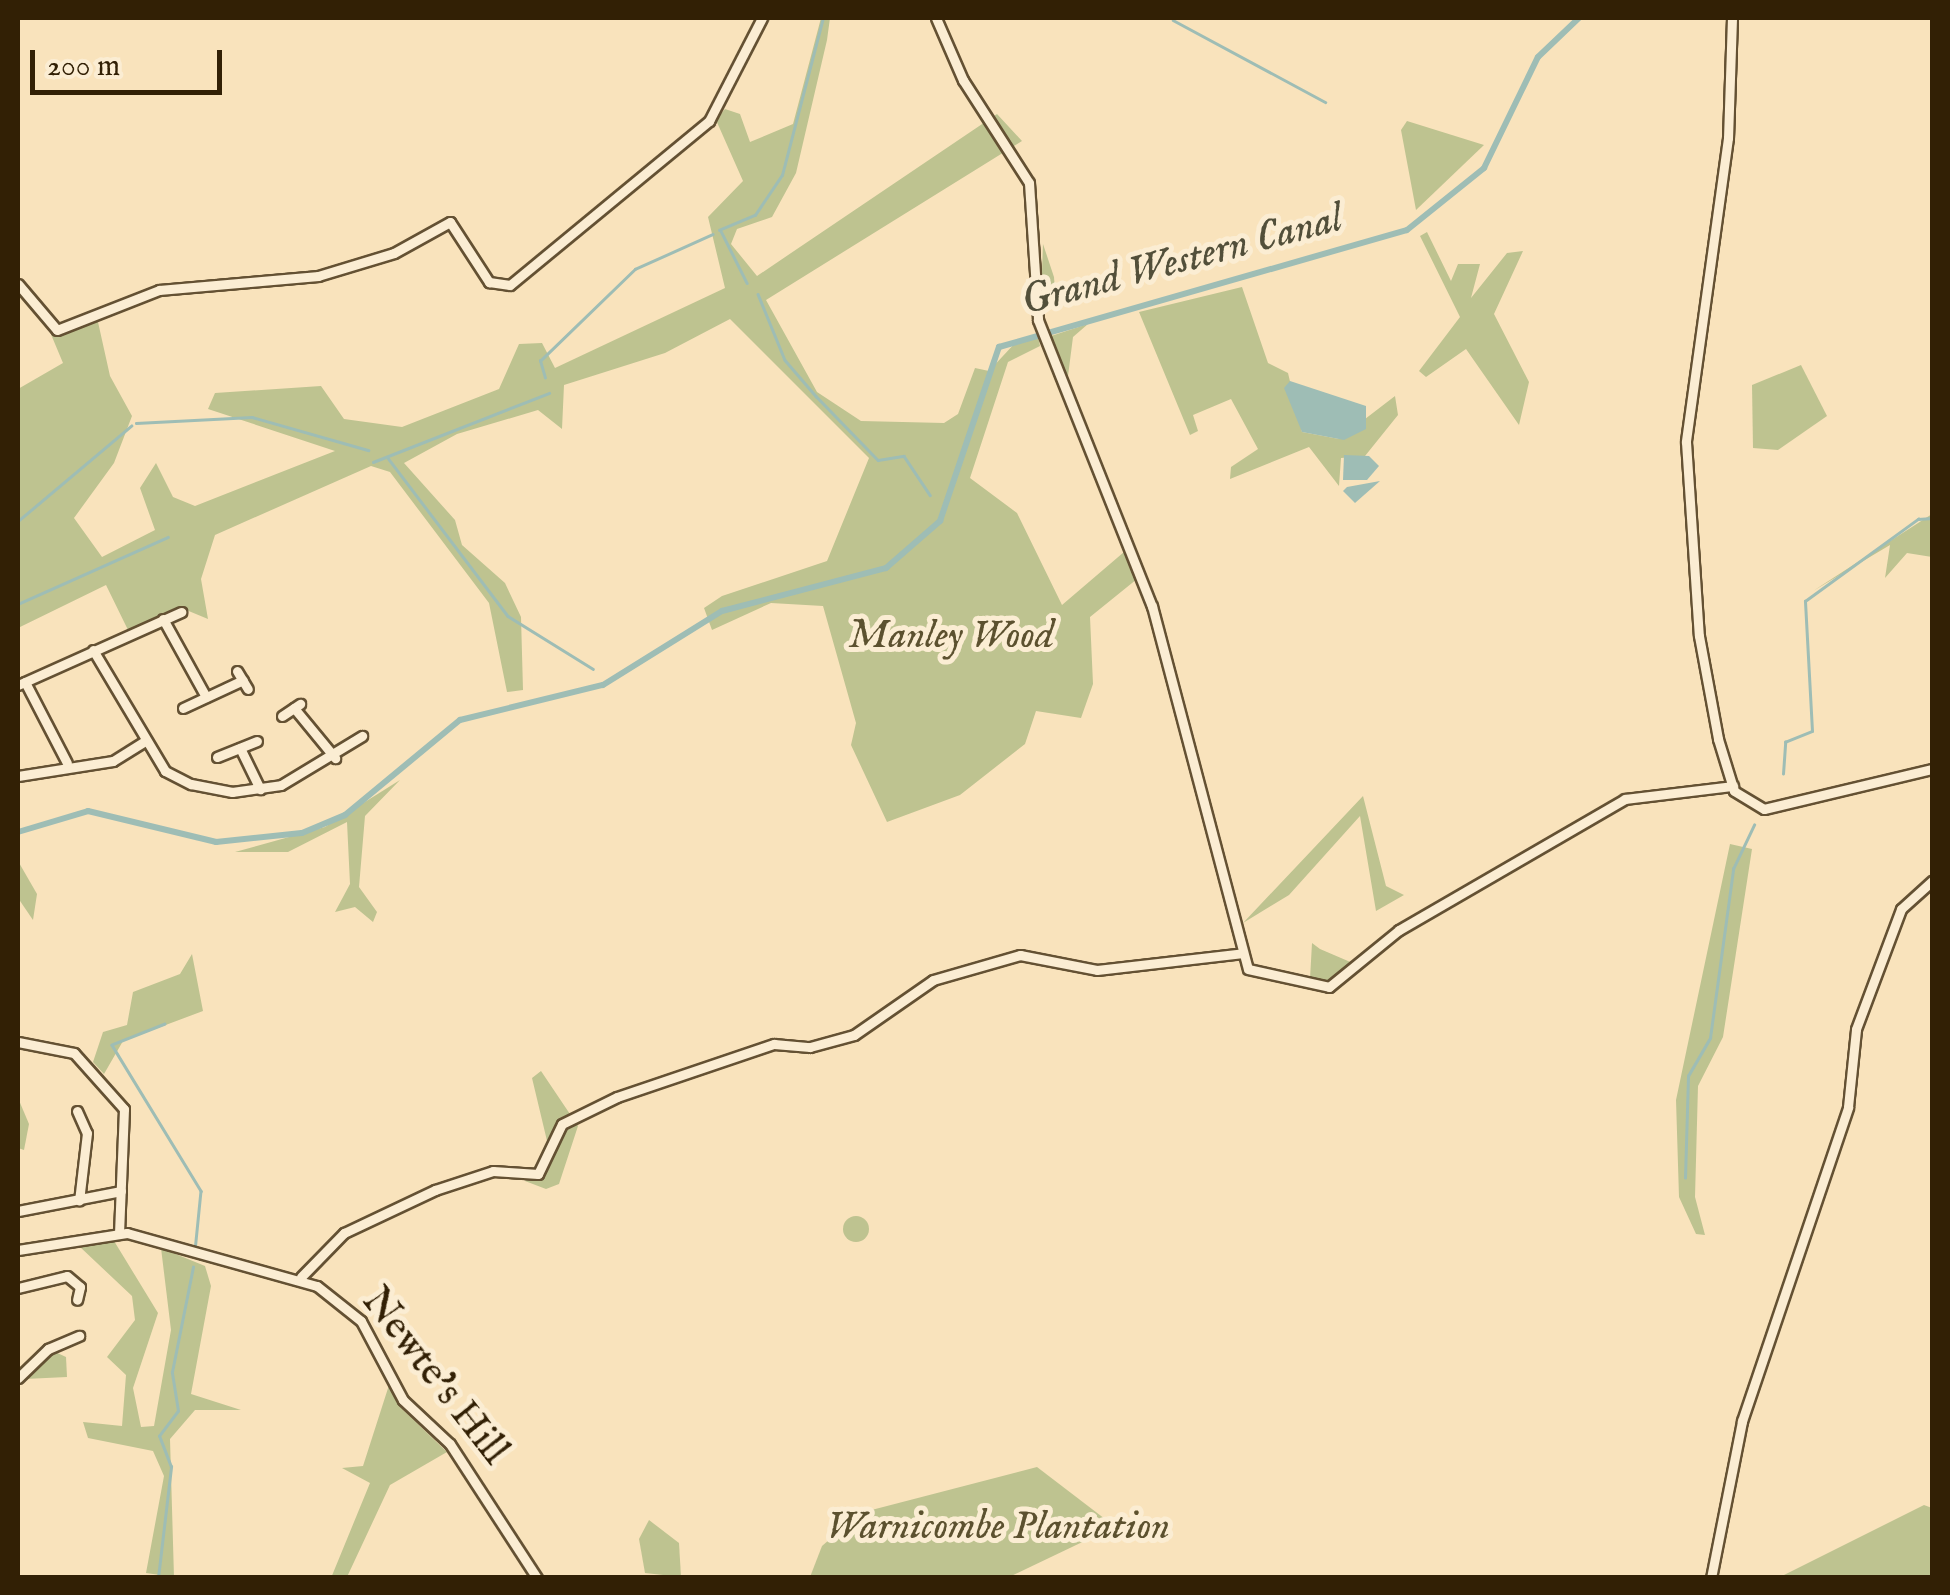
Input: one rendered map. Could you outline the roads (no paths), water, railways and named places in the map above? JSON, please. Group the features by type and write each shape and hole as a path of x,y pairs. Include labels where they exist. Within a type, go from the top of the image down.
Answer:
{"street":[{"path":"18,284 57,330 159,290 318,276 394,252 450,222 488,282 510,285 710,121 762,18"},
{"path":"936,18 963,80 1011,144 1036,223 1038,320 1152,606 1242,954 1254,974 1329,987 1399,930 1624,799 1733,786"},
{"path":"1732,18 1728,138 1686,503 1706,679 1733,786 1764,809 1932,769"},
{"path":"67,764 21,683 180,612"},
{"path":"163,619 206,697"},
{"path":"93,650 145,741 178,780 260,789 335,758 362,736"},
{"path":"183,708 243,680"},
{"path":"282,716 297,706 335,758"},
{"path":"18,776 67,764 113,762 145,741"},
{"path":"218,757 257,742"},
{"path":"240,748 260,789"},
{"path":"1711,1578 1742,1420 1848,1107 1856,1029 1901,909 1932,881"},
{"path":"18,1250 118,1232 302,1277 331,1242 435,1190 494,1170 538,1174 562,1124 616,1097 774,1044 845,1039 955,973 1035,954 1097,970 1242,954"},
{"path":"18,1042 74,1053 119,1101 126,1126 118,1232"},
{"path":"79,1201 87,1133 78,1113 88,1108"},
{"path":"18,1212 120,1191"},
{"path":"18,1288 62,1276 79,1296 93,1290"},
{"name":"Newte's Hill","path":"302,1277 361,1321 403,1400 450,1444 537,1578"},
{"path":"18,1378 56,1344 79,1336"},
{"path":"56,1344 62,1356"}],"water":[{"path":"1290,381 1366,406 1366,429 1344,440 1302,432 1284,388"},
{"path":"1344,455 1369,456 1379,466 1367,480 1343,480"},
{"path":"1380,481 1355,503 1343,491 1347,487"}],"waterway":[{"path":"719,230 755,215 782,175 823,18"},
{"name":"Grand Western Canal","path":"18,832 88,811 216,842 302,833 345,815 460,720 603,685 722,611 886,568 940,521 999,347 1407,230 1484,168 1538,57 1579,18"},
{"path":"1173,20 1325,102"},
{"path":"721,231 747,283"},
{"path":"545,378 540,361 635,269 713,234"},
{"path":"758,294 785,360 878,460 904,456 930,495"},
{"path":"373,462 549,393"},
{"path":"136,423 252,417 368,450"},
{"path":"18,521 131,426"},
{"path":"388,458 508,616 593,669"},
{"path":"1783,774 1785,742 1812,731 1805,601 1918,519 1932,518"},
{"path":"18,604 168,537"},
{"path":"1685,1178 1688,1076 1710,1038 1733,869 1754,825"},
{"path":"165,1024 112,1045 201,1191 195,1251"},
{"path":"158,1578 171,1467 159,1436 178,1411 172,1372 193,1267"}],"park label":[{"name":"Manley Wood","path":"951,637"},
{"name":"Warnicombe Plantation","path":"998,1528"}]}
